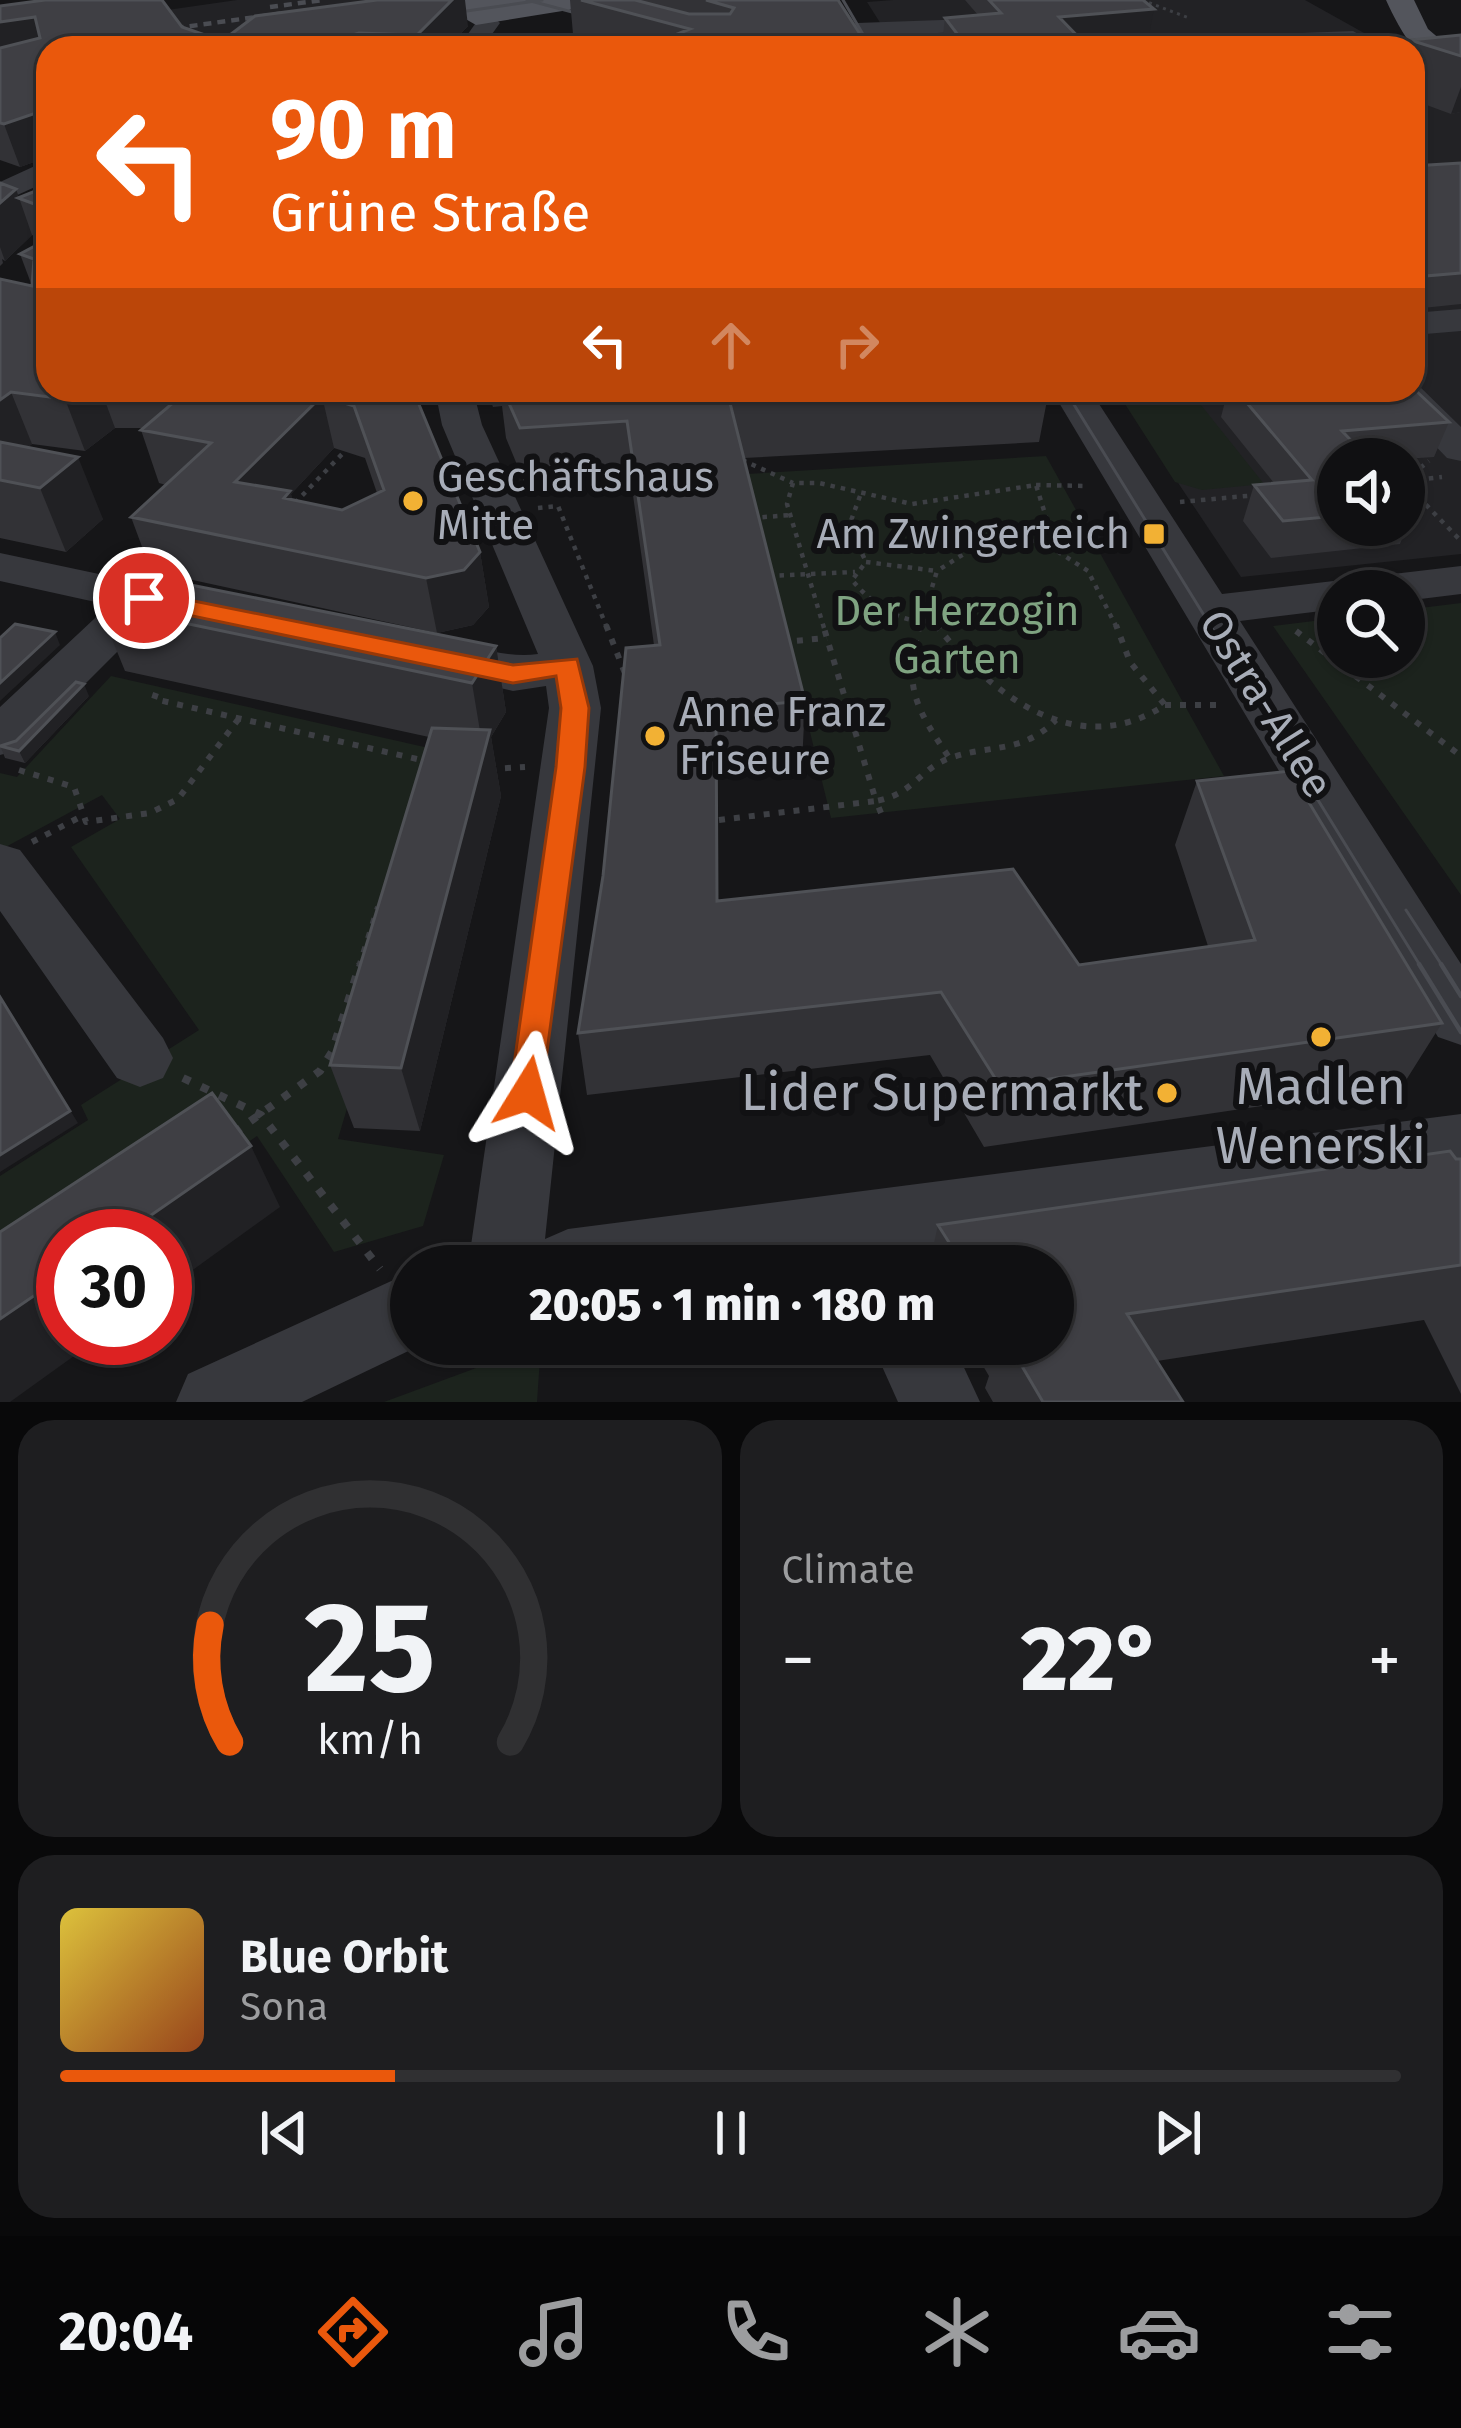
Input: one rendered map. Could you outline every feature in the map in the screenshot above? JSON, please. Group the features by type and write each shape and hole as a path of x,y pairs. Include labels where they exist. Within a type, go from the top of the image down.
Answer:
{"main road":[{"path":"518,0 352,30 541,3 586,8"},
{"path":"1370,0 1401,2 1420,36"},
{"path":"1425,40 1454,63"}],"street":[{"path":"842,5 860,36"},
{"path":"1218,12 1227,36"},
{"path":"479,15 488,23 479,36"},
{"path":"887,36 970,26"},
{"path":"0,194 36,176"},
{"path":"1425,323 1461,320"},
{"name":"Ostra-Allee","path":"1079,402 1461,1018"},
{"path":"1409,402 1452,463"},
{"path":"446,410 507,423"},
{"path":"446,410 568,665 575,708 508,1245"},
{"path":"0,567 213,613"},
{"path":"1425,584 1461,580"},
{"path":"1209,610 1317,597"},
{"path":"0,737 144,598"},
{"path":"398,650 513,674 568,665"},
{"path":"10,857 140,1058"},
{"path":"873,1245 1461,1146"},
{"path":"232,1398 390,1320"},
{"path":"921,1365 940,1402"}],"path":[{"path":"740,450 743,463 793,483 823,482 860,496 925,504 1036,485 1047,520 1040,540"},
{"path":"285,513 344,452"},
{"path":"306,468 325,472"},
{"path":"793,483 787,490 791,515 881,813"},
{"path":"1182,502 1276,493"},
{"path":"860,496 849,526 866,562"},
{"path":"1425,504 1461,541"},
{"path":"743,519 791,515"},
{"path":"866,562 937,571 970,550 1040,540 1084,562 1106,590 1117,639 1136,677 1165,705 1146,723 1116,730 1056,720 971,668 933,621 930,594 937,571"},
{"path":"866,562 852,580 867,600 920,624 933,621"},
{"path":"757,578 856,572"},
{"path":"920,624 906,672 909,692 950,758"},
{"path":"1287,624 1461,756"},
{"path":"773,643 827,638"},
{"path":"156,693 154,699 440,764"},
{"path":"0,765 74,788 86,822 112,811 149,814 179,798 240,718"},
{"path":"719,820 906,794 928,770 950,758 1015,751 1038,741 1056,720"},
{"path":"417,783 424,760"},
{"path":"473,770 571,767"},
{"path":"10,857 82,816"},
{"path":"221,1142 320,1071 332,1052 382,895"},
{"path":"140,1058 261,1115 390,1287"}],"shaded area":[{"path":"237,0 478,0 234,36 36,36 36,44 0,34"},
{"path":"1305,0 1370,36 888,36 867,2"},
{"path":"1425,67 1461,87 1461,162 1425,165"},
{"path":"1461,181 1461,554 1241,577 1124,402 1425,402 1425,182"}],"green space":[{"path":"1124,402 1199,402 1264,484 1202,490 1175,482"},
{"name":"Der Herzogin Garten","path":"1046,456 1224,776 831,818 747,474"},
{"path":"1461,603 1461,895 1273,626 1317,621 1317,678 1425,678 1425,607"},
{"path":"111,676 451,753 338,1139 444,1155 423,1226 334,1252 257,1136 150,1209 36,1209 36,1268 0,1311 0,1176 88,1120 81,1105 199,1030 71,847 120,819 102,795 0,850 0,773 17,777"},
{"path":"484,1365 540,1365 537,1402 384,1402"}],"building":[{"path":"45,0 162,0 182,27 208,36 40,36 35,17 0,22 0,6"},
{"path":"377,0 452,0 417,35 229,36 255,16"},
{"path":"581,0 635,0 689,14 730,14 734,8 706,0 838,0 861,36 672,36 690,29"},
{"path":"989,0 1143,0 1154,9 1059,17 1077,36 959,36 945,18 1001,13"},
{"path":"1461,35 1461,56 1425,45 1425,39"},
{"path":"36,39 36,113 4,124 0,123 0,48"},
{"path":"1461,163 1461,273 1425,276 1425,165"},
{"path":"0,183 16,189 0,203"},
{"path":"36,191 36,205 18,198"},
{"path":"36,245 36,395 11,392 0,400 0,279 32,286 34,259 20,254"},
{"path":"1425,399 1449,422 1342,431 1349,438 1317,438 1317,518 1283,521 1254,485 1312,480 1246,402"},
{"path":"174,402 316,402 235,482 290,491 284,498 342,510 384,490 354,406 341,402 418,402 480,552 464,570 426,578 131,517 211,443 141,430"},
{"path":"508,402 730,402 805,701 716,709 717,901 1013,869 1079,965 1255,940 1197,781 1290,771 1442,1023 1000,1086 941,992 578,1033 603,876 626,648 660,645 627,421 520,428"},
{"path":"0,442 78,457 40,488 0,480"},
{"path":"131,573 496,646 472,683 98,605"},
{"path":"15,624 55,632 0,683 0,638"},
{"path":"76,682 84,684 19,751 0,746 16,741"},
{"path":"432,728 490,730 401,1068 330,1065"},
{"path":"0,997 70,1111 0,1155"},
{"path":"212,1093 251,1146 160,1209 36,1209 36,1294 0,1319 0,1232"},
{"path":"1450,1151 1461,1159 1461,1265 1127,1314 1183,1402 1043,1402 1021,1365 1074,1365 1074,1245 951,1245 938,1225"}],"tram line":[{"path":"527,0 532,1"},
{"path":"532,1 542,0"},
{"path":"843,0 864,36"},
{"path":"432,16 532,1"},
{"path":"532,1 606,21"},
{"path":"1072,402 1421,967"},
{"path":"1406,910 1443,967"},
{"path":"1419,964 1461,1032"},
{"path":"1441,964 1461,996"}],"railway":[{"path":"270,7 323,0"},
{"path":"148,32 285,13"}],"place":[{"name":"Geschäftshaus Mitte","path":"413,501"},
{"name":"Am Zwingerteich","path":"1154,534"},
{"name":"Anne Franz Friseure","path":"655,736"},
{"name":"Madlen Wenerski","path":"1321,1037"},
{"name":"Lider Supermarkt","path":"1167,1093"}],"route":[{"path":"144,598 513,674 568,665 575,708 571,767 528,1093"}]}
